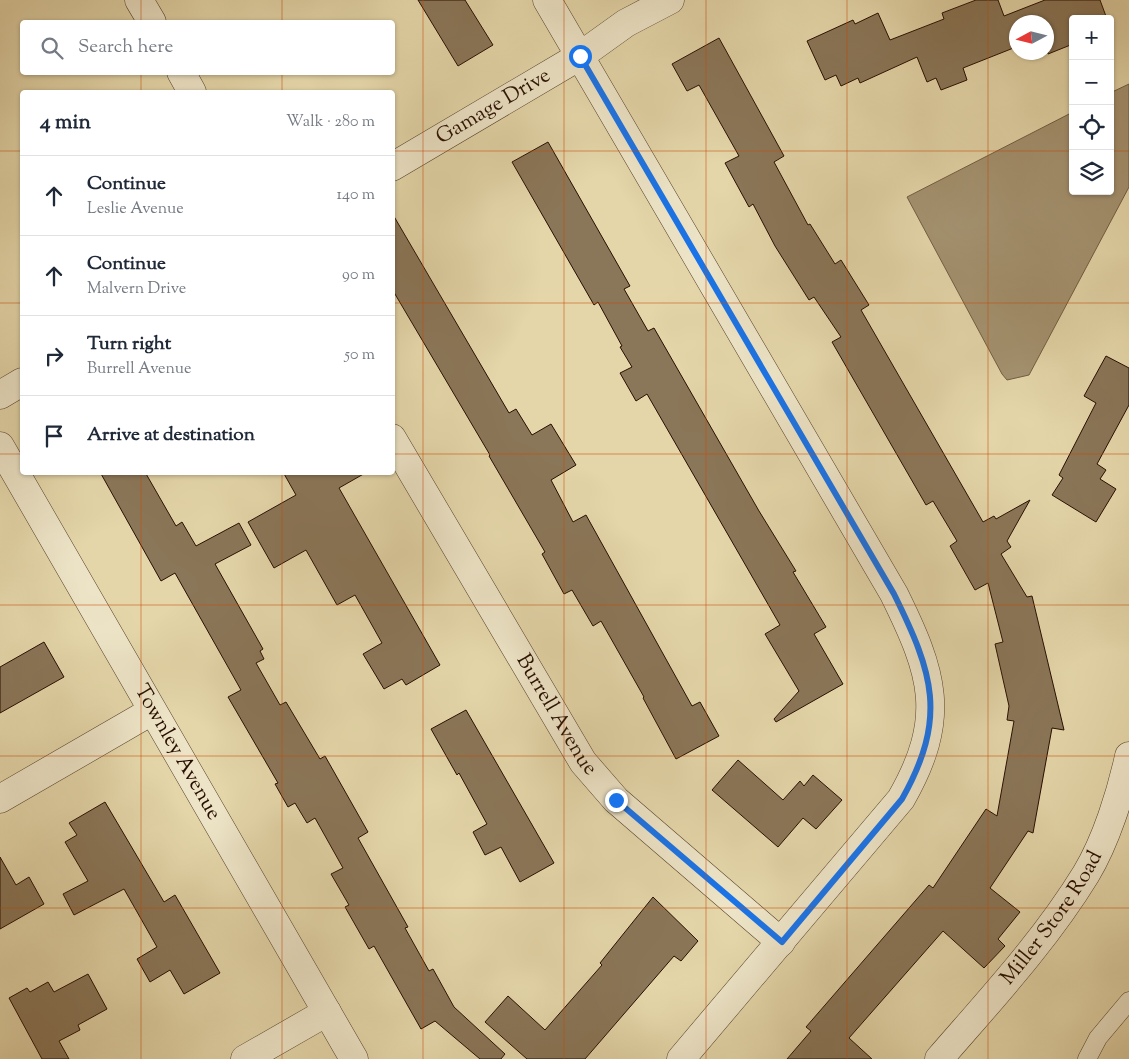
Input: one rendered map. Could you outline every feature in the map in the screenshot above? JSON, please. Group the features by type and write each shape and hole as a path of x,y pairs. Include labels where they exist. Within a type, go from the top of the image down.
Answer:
{"street":[{"path":"139,0 151,20"},
{"path":"547,0 894,594 910,628 929,679 931,707 927,742 915,774 902,799 681,1059"},
{"name":"Gamage Drive","path":"395,165 580,56 626,23 670,0"},
{"path":"183,75 191,90"},
{"path":"0,395 20,383"},
{"name":"Burrell Avenue","path":"395,443 583,762 616,800 782,942"},
{"name":"Townley Avenue","path":"0,446 354,1059"},
{"path":"0,798 152,711"},
{"name":"Miller Store Road","path":"939,1059 1000,989 1087,872 1111,820 1129,756"},
{"path":"245,1059 327,1012"}],"lane":[{"path":"1088,1059 1098,1038 1129,1002"}],"shaded area":[{"path":"1129,84 1129,187 1029,375 1007,380 1002,374 907,197 1069,114 1069,195 1114,195 1114,91"}],"building":[{"path":"418,0 465,0 493,45 458,66"},
{"path":"976,0 998,0 1004,16 1045,0 1100,0 1106,15 1069,15 1069,46 1054,52 1054,15 1009,15 1009,50 963,68 967,80 941,90 936,78 927,82 917,57 860,83 858,78 841,86 836,75 825,80 807,41 853,20 855,24 878,13 890,40 944,19 942,13"},
{"path":"719,38 784,156 774,162 808,225 810,224 835,264 841,260 869,305 861,310 983,522 994,516 996,519 1030,500 1007,541 1011,547 1001,554 1027,597 1032,596 1064,730 1052,728 1033,833 1028,831 990,888 1020,912 998,939 1005,946 984,968 943,931 849,1038 872,1059 787,1059 811,1031 806,1027 929,885 933,888 986,809 997,816 1014,721 1007,720 1009,706 995,644 1003,642 988,583 975,590 950,546 957,541 933,501 926,505 832,342 841,337 814,297 809,300 775,246 753,204 749,207 725,163 739,156 699,85 687,91 672,64"},
{"path":"548,142 630,286 624,289 648,331 654,328 759,511 796,571 793,572 826,627 814,634 843,684 776,722 774,719 799,691 765,634 780,625 647,394 636,401 620,373 632,367 620,347 622,346 598,302 594,305 512,162"},
{"path":"395,218 509,413 516,409 532,435 551,424 576,465 551,480 573,522 586,515 692,706 700,702 719,736 676,759 601,621 593,626 572,590 564,594 542,554 545,552 395,294"},
{"path":"1106,356 1129,368 1129,405 1097,464 1106,470 1100,479 1116,489 1096,522 1052,495 1063,478 1059,475 1096,403 1084,396"},
{"path":"102,475 147,475 176,526 182,522 196,546 239,523 251,545 215,564 263,649 260,651 264,659 256,663 280,705 286,702 320,759 325,756 368,832 358,838 408,927 405,928 429,971 433,969 454,1007 505,1054 501,1059 480,1059 435,1021 421,1029 374,946 369,949 345,907 349,905 331,874 343,868 315,818 307,823 295,803 288,807 275,784 278,783 228,697 241,690 175,573 161,581"},
{"path":"285,475 362,475 339,488 440,665 406,685 402,679 384,689 363,654 382,643 355,595 337,605 306,550 274,568 248,522 296,495"},
{"path":"44,642 64,677 0,713 0,667"},
{"path":"466,710 554,863 520,882 501,847 485,855 473,832 487,824 459,773 457,775 431,729"},
{"path":"738,760 783,800 800,781 804,786 813,775 842,800 816,829 803,818 778,847 712,790"},
{"path":"105,802 164,902 175,895 220,973 184,994 170,970 150,982 137,959 157,947 124,889 74,915 63,894 88,881 65,842 77,835 69,823"},
{"path":"0,857 16,885 29,877 44,904 0,929"},
{"path":"653,897 698,941 681,961 674,956 585,1059 527,1059 485,1022 508,996 545,1030 602,965 600,963"},
{"path":"88,974 107,1009 78,1025 80,1030 59,1041 69,1059 42,1059 9,998 27,988 30,992 48,982 54,992"}],"route":[{"path":"580,56 894,594 910,628 929,679 931,707 927,742 915,774 902,799 782,942 616,800"}]}
